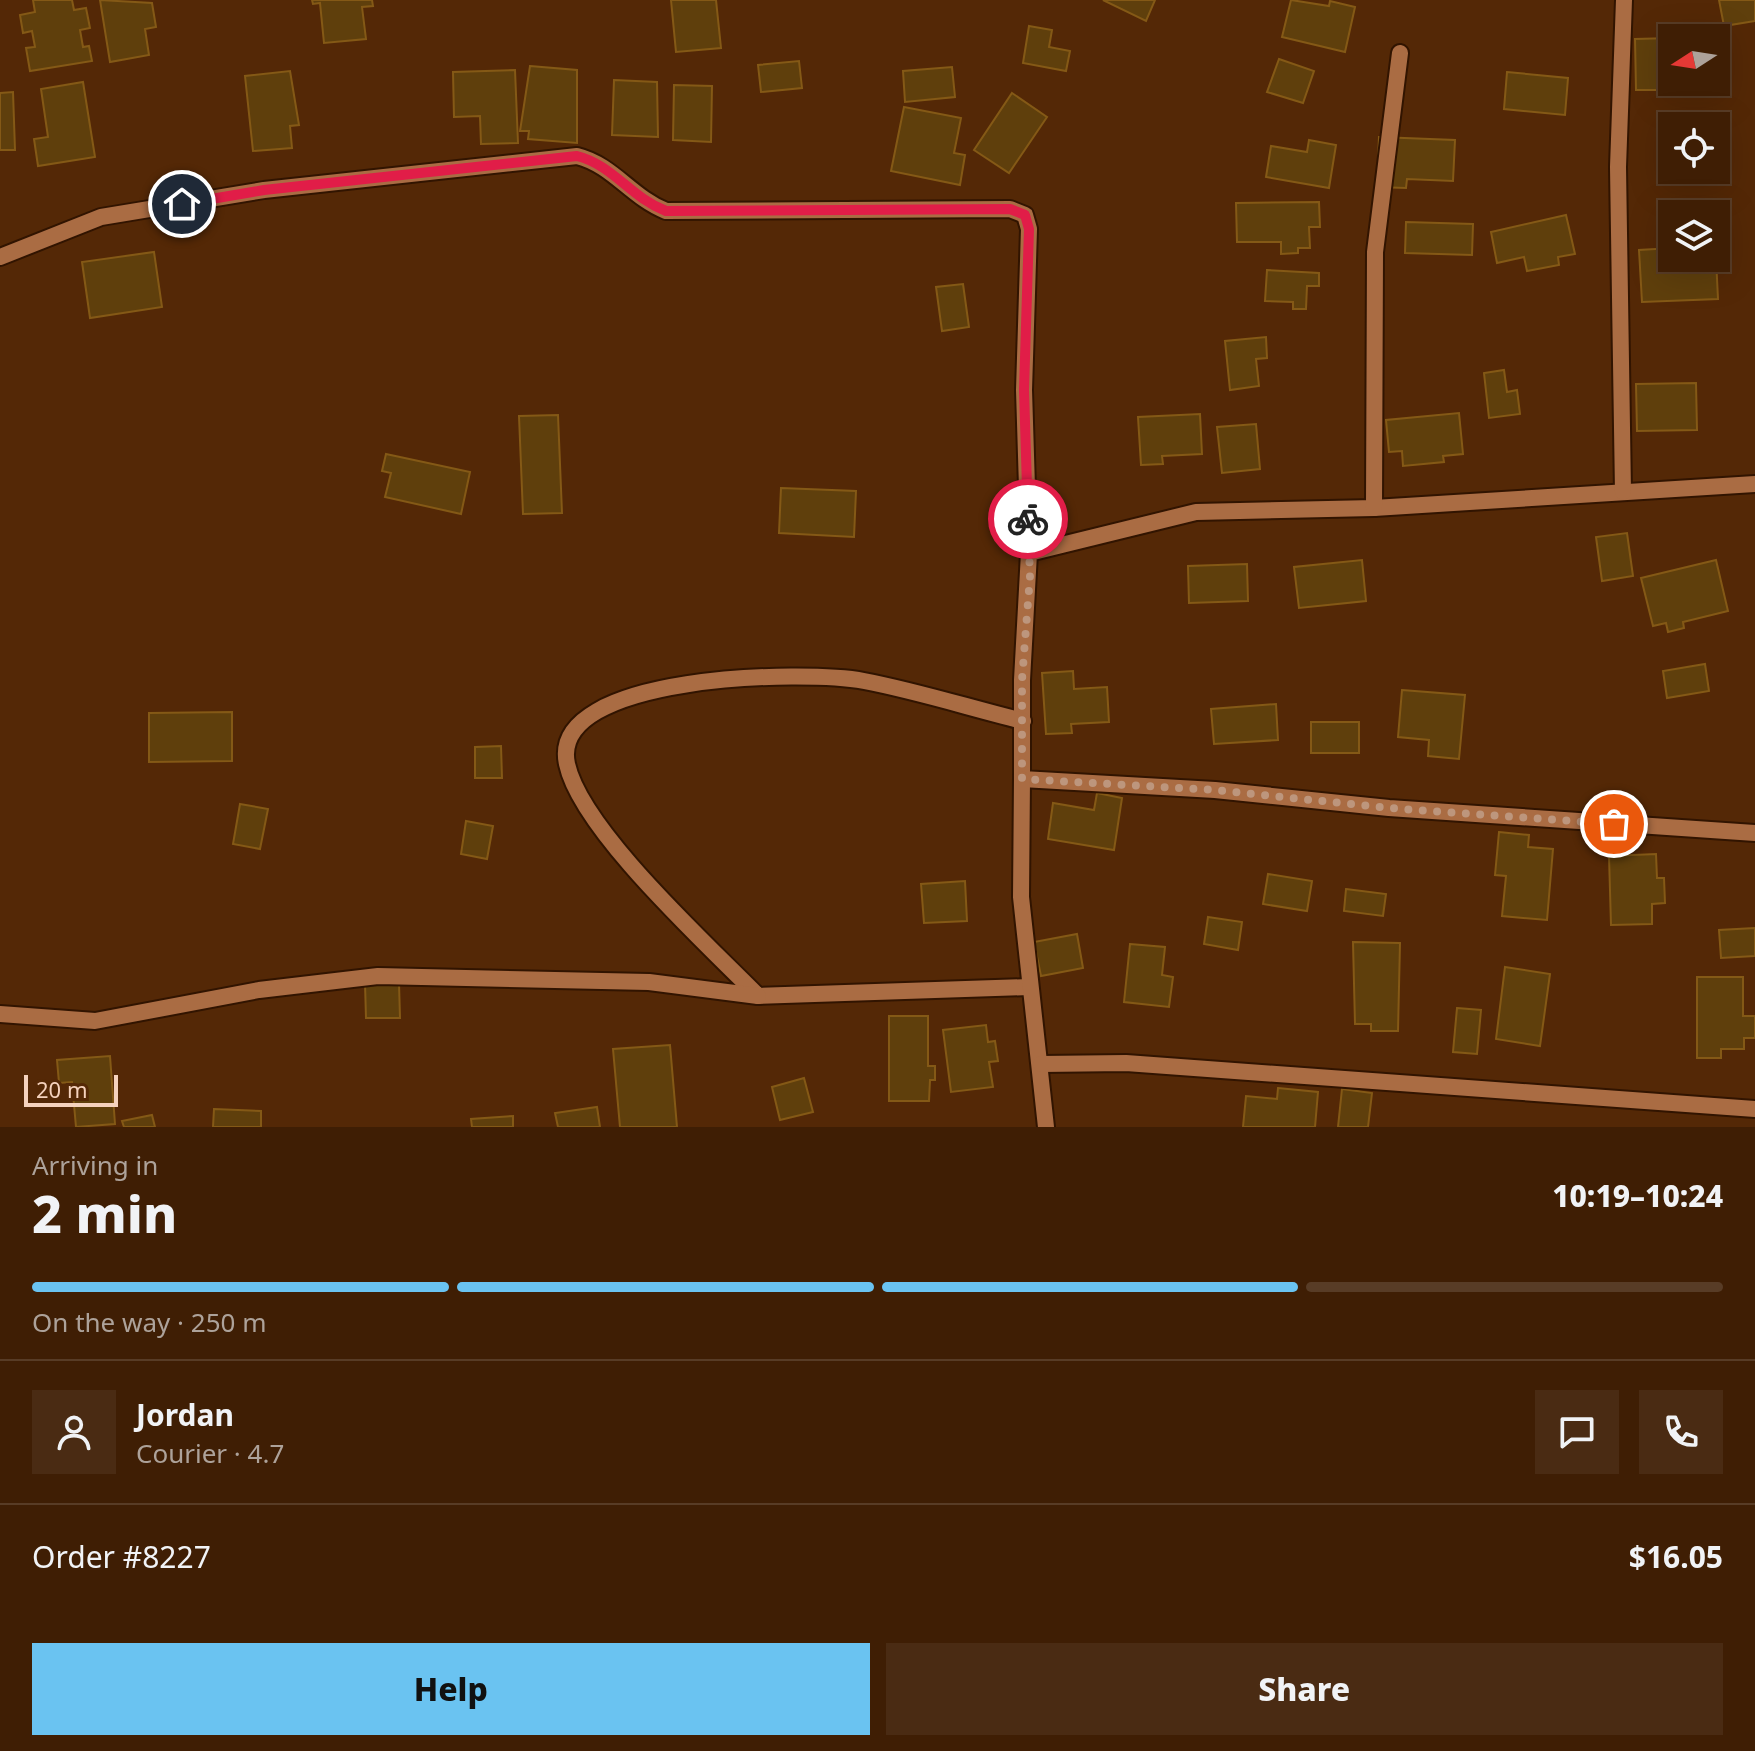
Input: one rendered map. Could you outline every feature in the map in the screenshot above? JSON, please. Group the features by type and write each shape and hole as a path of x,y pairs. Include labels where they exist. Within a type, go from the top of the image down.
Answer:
{"street":[{"path":"1623,492 1618,167 1624,0"},
{"path":"1374,508 1375,252 1400,53"},
{"path":"0,257 101,217 264,190 577,156 598,161 643,202 666,211 1010,209 1025,215 1029,229 1024,390 1029,553 1021,897 1046,1127"},
{"path":"1029,553 1196,512 1374,508 1755,484"},
{"path":"758,996 622,854 575,792 566,762 566,741 582,718 611,702 643,692 732,680 824,677 862,680 1023,721"},
{"path":"1022,779 1215,790 1389,808 1755,833"},
{"path":"0,1014 95,1021 259,990 378,976 649,982 758,996 1029,987"},
{"path":"1041,1064 1126,1063 1755,1109"}],"building":[{"path":"33,0 72,0 74,10 86,8 90,28 80,30 83,47 89,46 92,61 30,71 26,48 35,47 32,31 23,33 20,15 35,12"},
{"path":"100,0 152,3 156,27 145,29 149,55 110,62"},
{"path":"312,0 372,0 373,6 362,7 366,39 324,43 320,3 313,4"},
{"path":"671,0 716,0 721,48 676,52"},
{"path":"1103,0 1155,0 1146,21"},
{"path":"1291,0 1329,6 1330,1 1355,7 1345,52 1282,37"},
{"path":"1719,0 1755,0 1755,21 1724,24"},
{"path":"1029,26 1052,30 1049,47 1070,51 1066,71 1023,63"},
{"path":"1658,38 1658,90 1636,90 1635,39"},
{"path":"1279,59 1314,71 1303,103 1267,92"},
{"path":"799,61 802,88 761,92 758,65"},
{"path":"530,66 577,70 577,143 528,139 529,131 520,131"},
{"path":"952,67 955,97 905,102 903,71"},
{"path":"515,70 518,143 481,144 480,116 454,117 453,72"},
{"path":"290,71 299,125 290,126 292,148 253,151 245,76"},
{"path":"1507,72 1568,78 1565,115 1504,109"},
{"path":"614,80 657,82 658,137 612,135"},
{"path":"83,82 95,157 38,166 34,139 48,137 41,89"},
{"path":"674,85 712,86 711,142 673,140"},
{"path":"13,92 15,150 0,150 0,93"},
{"path":"1012,93 1047,117 1009,173 974,150"},
{"path":"904,107 961,118 954,153 965,155 960,185 891,171"},
{"path":"1379,137 1455,140 1453,181 1407,179 1406,188 1377,187"},
{"path":"1309,140 1336,145 1329,188 1266,177 1271,146 1307,152"},
{"path":"1319,202 1320,227 1309,227 1310,248 1298,248 1298,253 1281,254 1281,242 1237,242 1236,203"},
{"path":"1566,215 1575,254 1558,257 1559,265 1527,271 1524,257 1497,263 1491,232"},
{"path":"1406,222 1473,224 1472,255 1405,253"},
{"path":"1658,249 1658,272 1717,272 1718,299 1642,302 1639,250"},
{"path":"154,252 162,307 90,318 82,262"},
{"path":"1267,270 1319,273 1319,286 1307,286 1306,309 1293,309 1293,302 1265,301"},
{"path":"963,284 969,327 942,331 936,287"},
{"path":"1266,337 1267,358 1256,359 1259,386 1230,390 1225,341"},
{"path":"1504,370 1507,392 1517,390 1520,414 1489,418 1484,373"},
{"path":"1696,383 1697,430 1637,431 1636,384"},
{"path":"1459,413 1463,454 1443,456 1444,462 1403,466 1402,451 1389,452 1386,420"},
{"path":"1200,414 1202,454 1162,456 1163,464 1141,465 1138,417"},
{"path":"558,415 562,513 523,514 519,416"},
{"path":"1256,424 1260,469 1222,473 1217,427"},
{"path":"386,454 470,472 461,514 385,497 391,473 382,471"},
{"path":"781,488 856,491 854,537 779,533"},
{"path":"1627,533 1633,576 1602,581 1596,537"},
{"path":"1362,560 1366,601 1299,608 1294,567"},
{"path":"1716,560 1728,611 1683,622 1684,628 1668,632 1666,623 1653,626 1641,578"},
{"path":"1247,564 1248,601 1189,603 1188,566"},
{"path":"1705,664 1709,691 1667,698 1663,671"},
{"path":"1073,671 1074,689 1107,687 1109,722 1071,724 1072,733 1046,734 1042,673"},
{"path":"1402,690 1465,695 1459,759 1428,756 1429,740 1398,737"},
{"path":"1276,704 1278,740 1214,744 1211,709"},
{"path":"232,712 232,761 149,762 149,713"},
{"path":"1311,722 1359,722 1359,753 1311,753"},
{"path":"501,746 502,778 475,778 475,747"},
{"path":"1097,793 1122,798 1114,850 1048,839 1053,803 1094,810"},
{"path":"240,804 268,809 260,849 233,844"},
{"path":"466,821 493,826 487,859 461,854"},
{"path":"1499,832 1529,835 1528,847 1553,849 1547,920 1502,916 1506,876 1495,875"},
{"path":"1656,854 1657,878 1664,878 1665,903 1652,904 1652,924 1611,925 1609,856"},
{"path":"1268,874 1312,881 1307,911 1263,904"},
{"path":"965,881 967,921 924,923 921,884"},
{"path":"1346,889 1386,894 1383,916 1344,911"},
{"path":"1208,917 1242,922 1238,950 1204,944"},
{"path":"1755,928 1755,956 1721,958 1719,930"},
{"path":"1077,934 1083,968 1041,976 1034,942"},
{"path":"1353,942 1400,943 1398,1031 1371,1031 1371,1024 1355,1024"},
{"path":"1130,944 1165,947 1162,975 1173,977 1169,1007 1124,1002"},
{"path":"1505,967 1550,974 1540,1046 1496,1039"},
{"path":"1697,977 1743,977 1743,1016 1755,1016 1755,1038 1744,1038 1744,1049 1721,1049 1721,1058 1697,1058"},
{"path":"365,983 399,983 400,1018 366,1018"},
{"path":"1457,1008 1481,1010 1477,1054 1453,1052"},
{"path":"889,1016 928,1016 928,1066 935,1066 935,1080 930,1080 929,1101 889,1101"},
{"path":"986,1025 988,1042 995,1041 998,1061 989,1062 993,1087 951,1092 943,1030"},
{"path":"670,1045 677,1127 620,1127 613,1049"},
{"path":"110,1056 115,1124 76,1127 72,1082 59,1083 57,1060"},
{"path":"804,1078 813,1112 780,1120 772,1087"},
{"path":"1278,1088 1318,1092 1315,1127 1243,1127 1246,1096 1277,1099"},
{"path":"1342,1089 1372,1093 1368,1127 1338,1127"},
{"path":"597,1107 600,1127 558,1127 555,1113"},
{"path":"214,1109 261,1111 261,1127 213,1127"},
{"path":"152,1115 155,1127 124,1127 122,1121"},
{"path":"513,1116 513,1127 472,1127 471,1119"}],"way so far":[{"path":"1028,519 1030,576 1022,680 1022,779 1215,790 1389,808 1614,824"}],"route":[{"path":"182,204 264,190 577,156 598,161 643,202 666,211 1010,209 1025,215 1029,229 1024,390 1028,519"}]}
